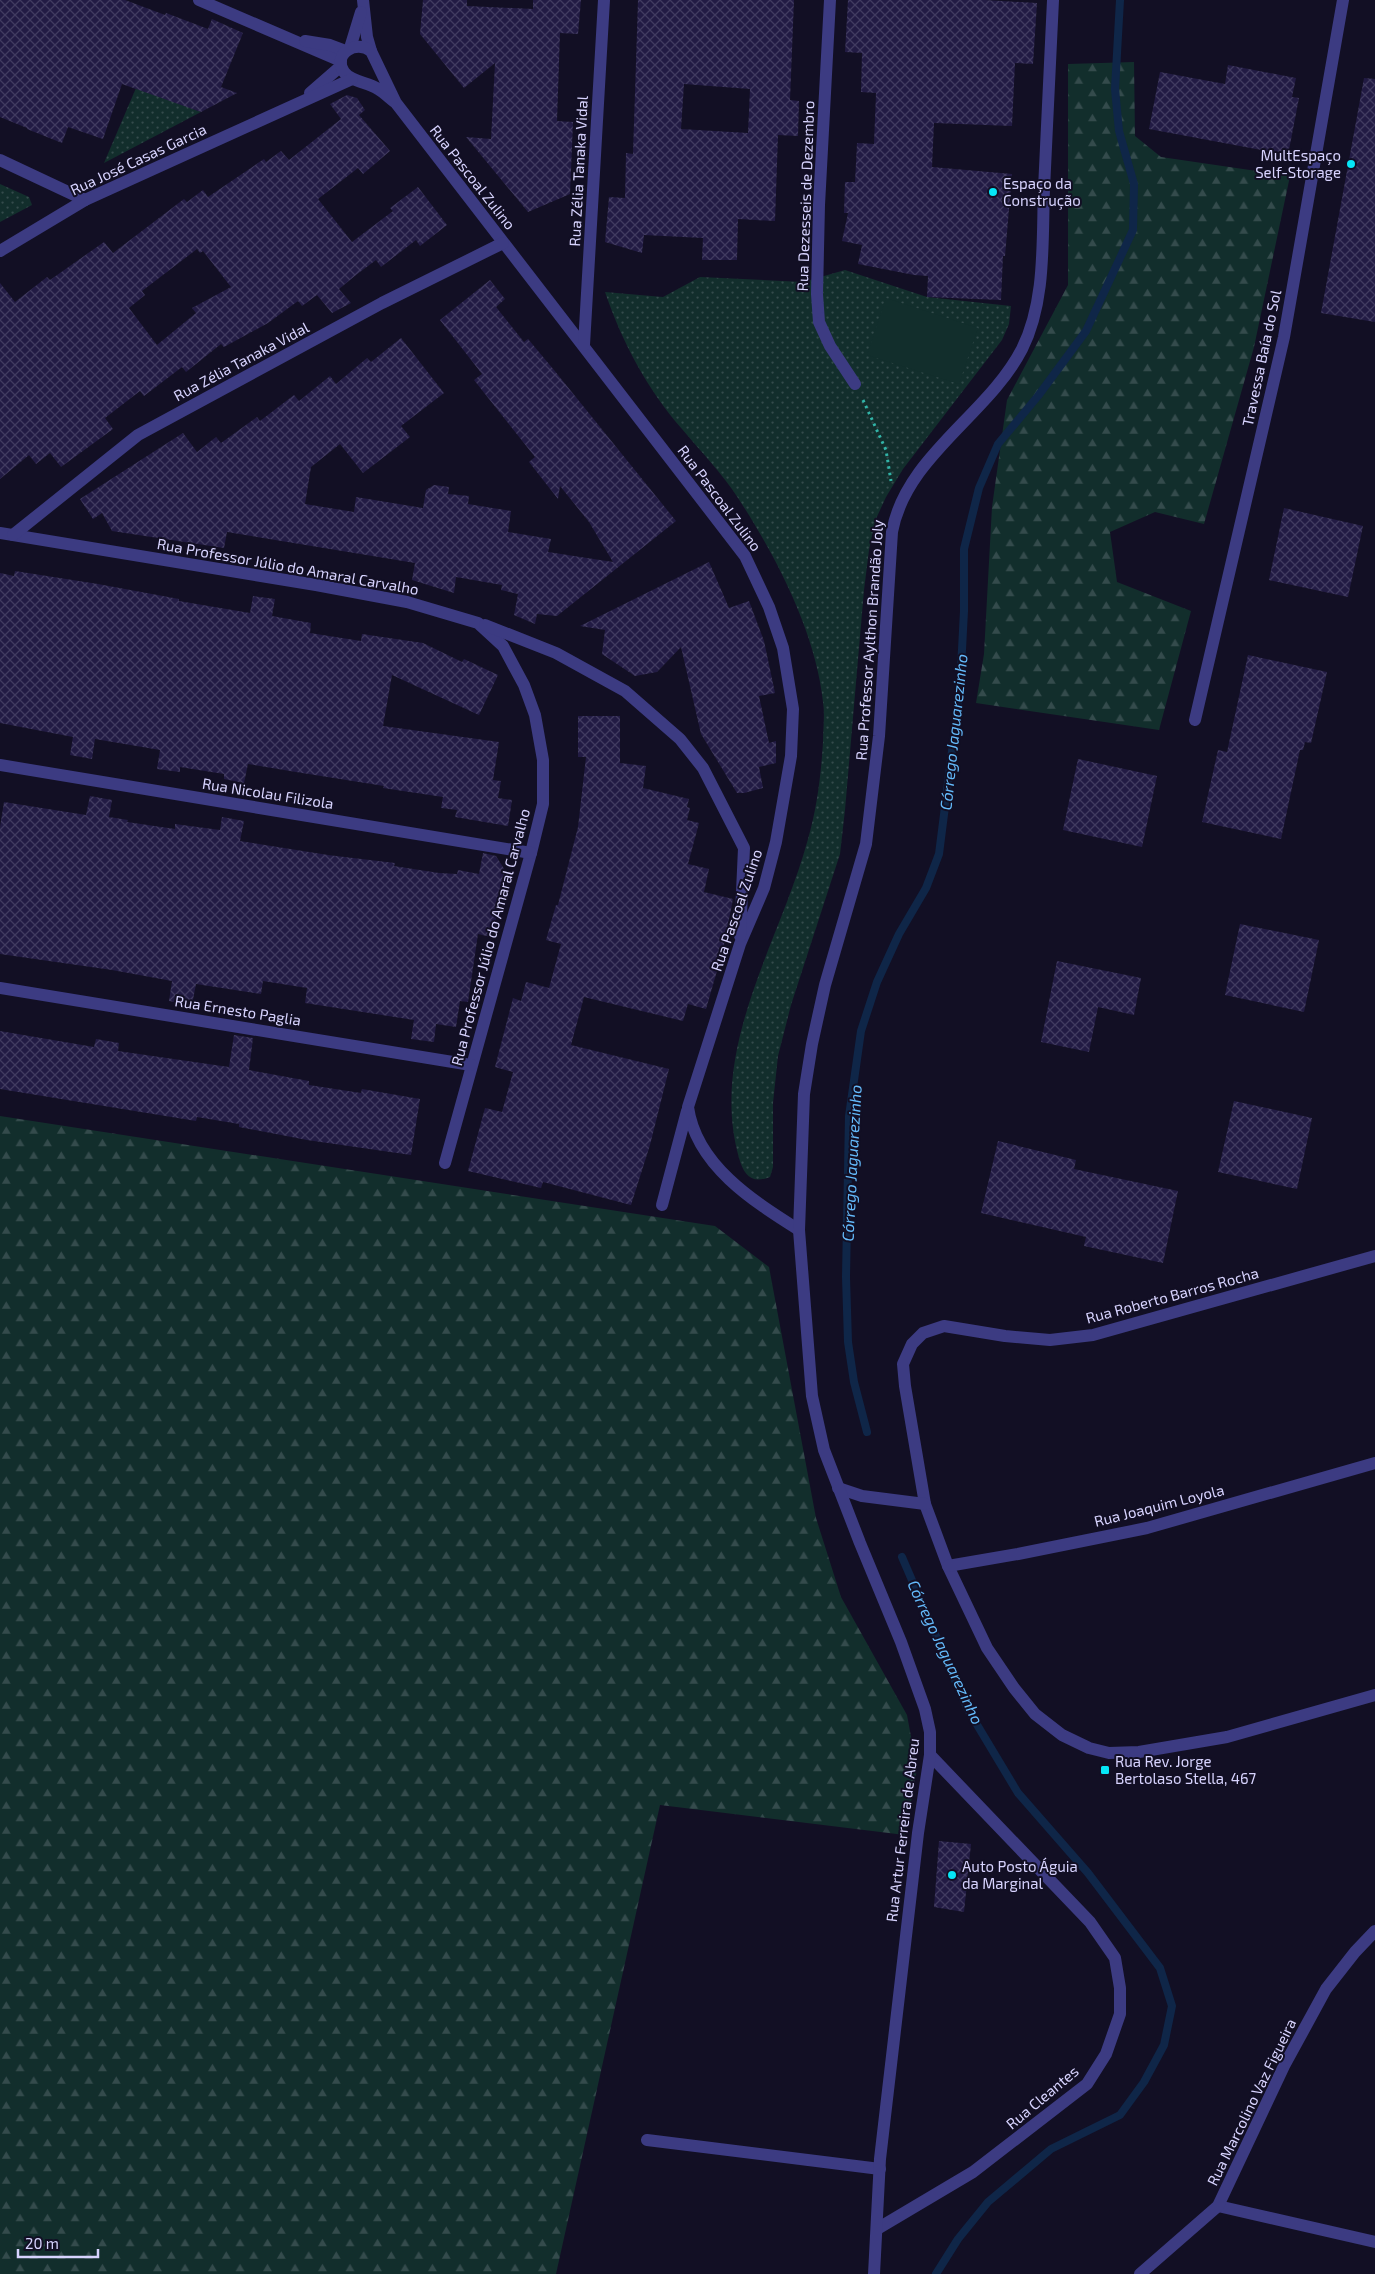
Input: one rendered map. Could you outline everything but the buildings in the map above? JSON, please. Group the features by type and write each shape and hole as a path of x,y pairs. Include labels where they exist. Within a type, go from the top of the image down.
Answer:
{"street":[{"path":"199,0 292,39 330,45 345,57 347,76 355,79 369,76 375,67 373,56 361,46 345,57"},
{"name":"Rua Zélia Tanaka Vidal","path":"584,345 604,0"},
{"name":"Rua Dezesseis de Dezembro","path":"830,0 819,205 817,294 820,322 830,346 855,384"},
{"name":"Rua Professor Aylthon Brandão Joly","path":"799,1230 804,1094 812,1044 839,933 866,844 874,793 892,532 896,512 922,468 1001,380 1021,350 1036,314 1042,240 1053,0"},
{"name":"Travessa Baía do Sol","path":"1195,720 1284,337 1343,0"},
{"name":"Rua Pascoal Zulino","path":"363,4 373,56 396,104 746,556 769,606 783,648 793,709 791,756 776,842 764,888 740,944 688,1107 662,1205"},
{"name":"Rua Pascoal Zulino","path":"345,57 363,4"},
{"name":"Rua José Casas Garcia","path":"294,104 345,57"},
{"name":"Rua Pascoal Zulino","path":"355,79 377,88 396,104"},
{"name":"Rua José Casas Garcia","path":"0,251 86,200 294,104 355,79"},
{"path":"0,160 86,200"},
{"name":"Rua Zélia Tanaka Vidal","path":"6,534 138,435 382,303 503,243"},
{"name":"Rua Professor Júlio do Amaral Carvalho","path":"6,534 316,585 407,602 478,622 503,646 524,686 535,715 543,760 543,804 445,1163"},
{"path":"478,622 556,653 625,691 680,738 703,768 744,848 740,944"},
{"name":"Rua Nicolau Filizola","path":"0,765 531,853"},
{"name":"Rua Ernesto Paglia","path":"0,988 471,1065"},
{"path":"688,1107 690,1123 712,1160 738,1189 799,1230"},
{"name":"Rua Artur Ferreira de Abreu","path":"799,1230 812,1396 824,1450 907,1658 928,1725 930,1755 918,1833 880,2169 874,2274"},
{"name":"Rua Roberto Barros Rocha","path":"926,1504 904,1386 903,1364 912,1344 923,1333 944,1326 1005,1336 1050,1340 1093,1335 1375,1256"},
{"name":"Rua Joaquim Loyola","path":"948,1566 1147,1528 1375,1463"},
{"path":"838,1488 862,1496 926,1504 948,1566 987,1648 1014,1688 1042,1719 1062,1735 1089,1748 1109,1754 1139,1752 1227,1736 1375,1695"},
{"name":"Rua Cleantes","path":"877,2229 973,2172 1087,2084 1106,2054 1120,2014 1120,1988 1114,1958 1090,1922 930,1755"},
{"name":"Rua Marcolino Vaz Figueira","path":"1140,2274 1218,2206 1284,2066 1326,1989 1355,1952 1375,1931"},
{"path":"647,2140 880,2169"},
{"path":"1218,2206 1375,2242"}],"path":[{"path":"855,384 886,450 896,512"}],"green space":[{"path":"1134,62 1135,136 1161,157 1290,176 1254,347 1204,524 1155,512 1110,532 1117,582 1191,611 1159,730 976,703 984,654 992,507 1007,400 1068,285 1068,64"},
{"path":"136,88 201,112 104,163"},
{"path":"0,184 29,197 32,205 0,222"},
{"path":"845,270 927,297 1011,306 1009,324 1002,340 903,469 886,497 875,521 864,590 840,854 791,1005 778,1056 773,1103 773,1167 770,1177 758,1180 746,1174 739,1158 732,1117 733,1076 740,1036 751,996 796,878 814,815 821,767 824,722 824,707 819,676 803,622 780,570 732,489 669,414 647,381 619,329 605,292 663,297 700,277 803,282"},
{"path":"886,298 978,328 959,384 867,355"},
{"path":"0,1116 715,1226 769,1267 816,1518 841,1597 907,1715 917,1769 905,1835 660,1805 556,2274 0,2274"}],"waterway":[{"name":"Córrego Jaguarezinho","path":"867,1432 854,1382 848,1342 846,1277 849,1116 861,1031 877,982 899,934 926,888 939,854 960,688 964,611 964,549 979,488 998,444 1038,396 1086,331 1133,230 1134,184 1119,131 1115,89 1120,0"},
{"name":"Córrego Jaguarezinho","path":"902,1557 967,1708 1018,1793 1088,1873 1160,1968 1172,2006 1164,2045 1144,2082 1120,2115 1051,2149 988,2202 958,2239 936,2274"}],"place":[{"name":"MultEspaço Self-Storage","path":"1351,164"},
{"name":"Espaço da Construção","path":"993,192"},
{"name":"Rua Rev. Jorge Bertolaso Stella, 467","path":"1105,1770"},
{"name":"Auto Posto Águia da Marginal","path":"952,1875"}]}
